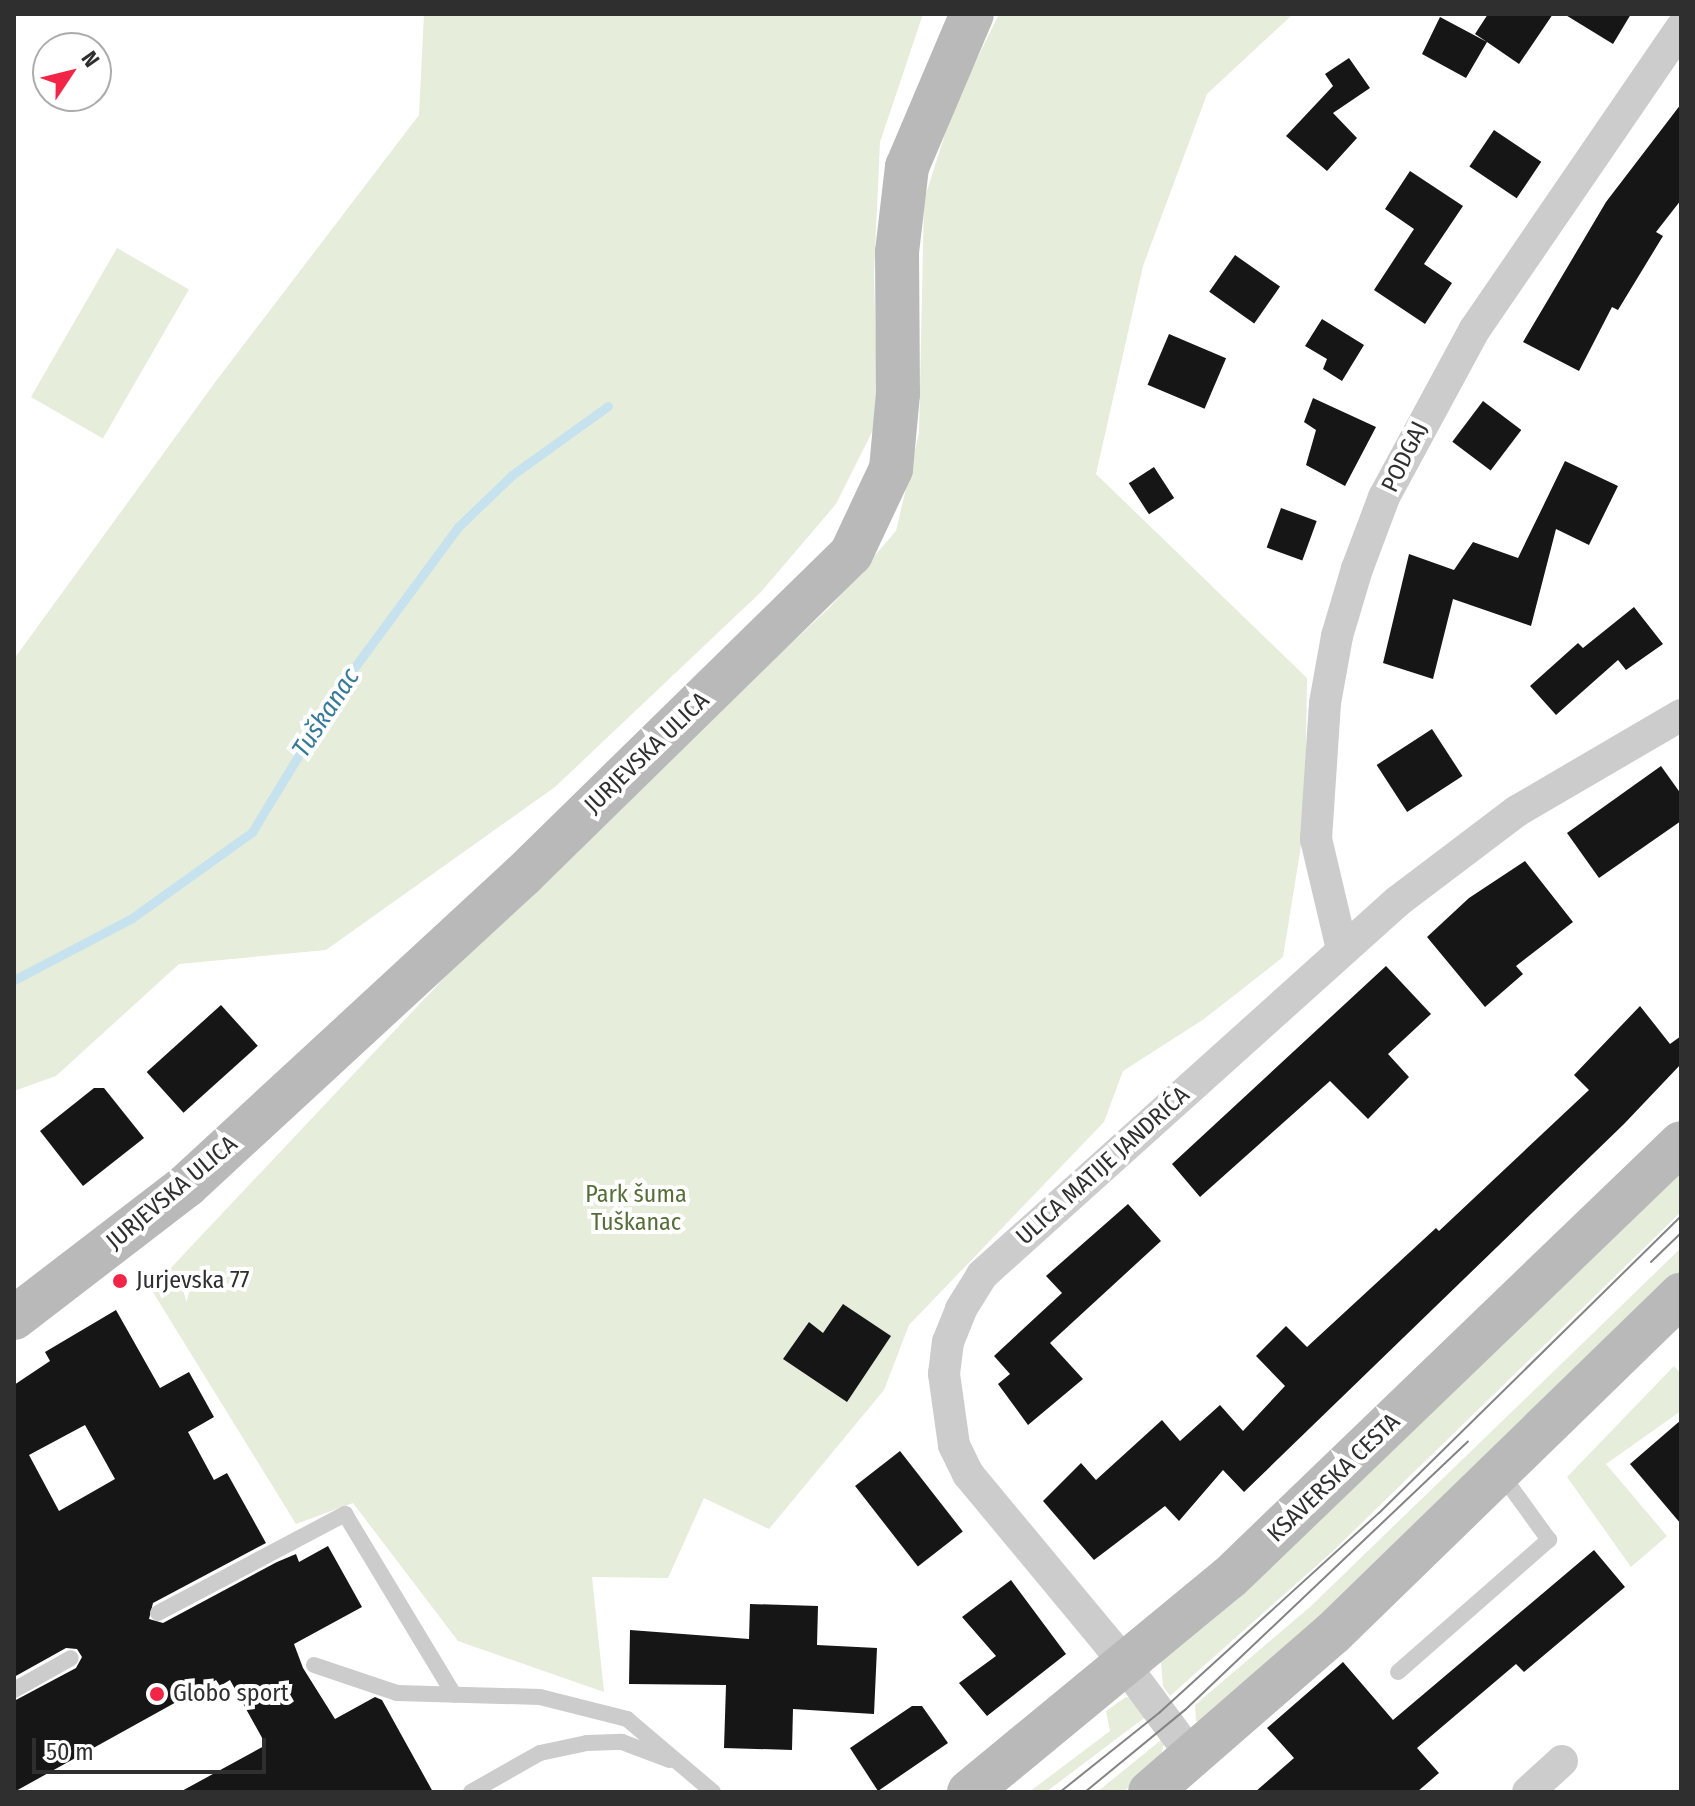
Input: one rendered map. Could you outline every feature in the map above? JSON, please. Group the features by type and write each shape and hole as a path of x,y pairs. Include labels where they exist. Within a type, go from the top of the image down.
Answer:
{"main road":[{"name":"JURJEVSKA ULICA","path":"14,1318 186,1186 523,875 851,554 891,469 898,394 897,252 907,167 972,14"},
{"name":"KSAVERSKA CESTA","path":"969,1792 1126,1667 1320,1492 1681,1143"},
{"path":"1150,1792 1332,1634 1679,1300"}],"street":[{"name":"PODGAJ","path":"1342,949 1316,839 1325,703 1337,636 1357,569 1384,497 1475,329 1681,28"},
{"name":"ULICA MATIJE JANDRIĆA","path":"1192,1756 1126,1667 968,1474 954,1445 947,1412 948,1342 982,1275 1342,949 1517,811 1681,715"},
{"path":"1528,1792 1562,1761"}],"lane":[{"path":"1398,1672 1549,1540 1501,1473"},
{"path":"158,1613 345,1514 454,1695"},
{"path":"14,1690 71,1658"},
{"path":"314,1665 397,1693 540,1697 627,1719 713,1792"},
{"path":"471,1792 540,1753 587,1743 622,1742 683,1765"}],"green space":[{"path":"424,14 923,14 880,142 874,275 878,420 836,504 761,592 555,787 326,950 179,964 56,1076 14,1091 14,659 216,381 419,115"},
{"name":"Park šuma Tuškanac","path":"999,14 1293,14 1207,94 1143,266 1096,474 1307,678 1305,821 1283,957 1204,1019 1123,1071 1104,1122 909,1325 884,1390 769,1529 704,1498 668,1578 592,1577 604,1692 458,1641 353,1503 296,1524 151,1289 528,889 830,607 896,531 919,433 924,200 954,106"},
{"path":"117,248 189,290 103,438 31,397"},
{"path":"1681,1167 1681,1212 1334,1550 1170,1696 1163,1686 1161,1662"},
{"path":"1681,1248 1681,1276 1390,1557 1204,1722 1196,1721 1195,1705 1311,1606"},
{"path":"1674,1366 1681,1374 1681,1411 1606,1464 1667,1536 1631,1567 1567,1477"},
{"path":"1126,1697 1140,1700 1152,1712 1046,1792 1029,1792 1110,1731 1106,1711"},
{"path":"1166,1736 1159,1763 1123,1792 1097,1792"}],"building":[{"path":"1488,14 1553,14 1519,64 1475,34"},
{"path":"1564,14 1631,14 1613,44"},
{"path":"1440,17 1487,42 1466,78 1422,54"},
{"path":"1349,58 1370,88 1333,113 1357,138 1327,171 1286,136 1333,86 1325,74"},
{"path":"1681,104 1681,200 1656,232 1663,236 1618,310 1612,307 1579,371 1523,342 1606,202"},
{"path":"1494,130 1541,162 1517,198 1469,166"},
{"path":"1410,171 1463,206 1424,264 1452,283 1425,324 1374,290 1414,229 1385,209"},
{"path":"1235,255 1280,287 1254,323 1209,292"},
{"path":"1322,319 1364,345 1342,381 1323,369 1327,359 1305,346"},
{"path":"1169,334 1226,358 1205,409 1148,385"},
{"path":"1313,398 1376,427 1345,486 1306,465 1316,430 1304,422"},
{"path":"1483,401 1521,430 1491,471 1452,442"},
{"path":"1565,461 1618,486 1589,545 1556,529 1531,626 1453,599 1433,679 1383,663 1409,554 1454,570 1473,542 1518,558"},
{"path":"1154,467 1174,498 1149,514 1129,483"},
{"path":"1281,508 1317,521 1302,560 1267,547"},
{"path":"1634,607 1663,644 1626,670 1618,660 1556,715 1530,686 1578,643 1583,648"},
{"path":"1432,729 1462,776 1407,812 1377,765"},
{"path":"1661,766 1681,794 1681,821 1599,878 1567,833"},
{"path":"1525,861 1573,922 1516,966 1523,974 1485,1007 1427,937 1469,898"},
{"path":"1386,966 1431,1014 1388,1054 1409,1077 1368,1119 1330,1081 1200,1197 1172,1164"},
{"path":"221,1005 258,1046 183,1113 147,1072"},
{"path":"1640,1006 1670,1044 1681,1036 1681,1064 1624,1124 1244,1492 1223,1470 1179,1521 1165,1506 1094,1560 1043,1501 1081,1463 1096,1480 1162,1420 1180,1441 1220,1405 1243,1431 1285,1386 1256,1356 1286,1326 1307,1347 1436,1228 1439,1231 1589,1090 1574,1075"},
{"path":"94,1088 104,1088 144,1138 83,1186 40,1131"},
{"path":"1128,1204 1161,1241 1050,1343 1083,1379 1028,1425 998,1384 1010,1374 994,1356 1062,1293 1046,1276"},
{"path":"843,1304 891,1336 847,1402 783,1359 809,1322 823,1333"},
{"path":"116,1310 160,1388 189,1372 214,1417 188,1432 214,1480 227,1473 266,1543 153,1603 149,1619 163,1623 277,1562 296,1554 299,1562 328,1546 362,1607 294,1644 303,1668 335,1719 375,1697 382,1700 433,1792 180,1792 266,1745 230,1680 220,1686 216,1680 14,1792 14,1701 76,1668 82,1657 77,1649 66,1648 14,1677 14,1385 50,1361 45,1352","holes":["85,1425 115,1479 59,1511 29,1455"]},
{"path":"1681,1420 1681,1524 1630,1464"},
{"path":"900,1451 963,1531 918,1566 855,1486"},
{"path":"1594,1550 1625,1587 1524,1672 1516,1664 1417,1748 1439,1773 1417,1792 1255,1792 1294,1758 1267,1728 1343,1662 1393,1720"},
{"path":"1011,1580 1066,1654 987,1716 959,1683 996,1656 962,1617"},
{"path":"750,1604 818,1606 817,1645 877,1648 874,1714 793,1709 792,1750 724,1748 726,1685 629,1684 630,1630 749,1639"},
{"path":"912,1706 922,1706 948,1743 878,1791 850,1748"}],"waterway":[{"name":"Tuškanac","path":"14,980 132,918 252,832 340,687 458,527 512,475 608,406"}],"tram line":[{"path":"1060,1792 1159,1713 1379,1513 1681,1216"},
{"path":"1651,1262 1681,1233"},
{"path":"1085,1792 1185,1710 1468,1441"}],"place":[{"name":"Jurjevska 77","path":"120,1281"},
{"name":"Globo sport","path":"157,1694"}]}
